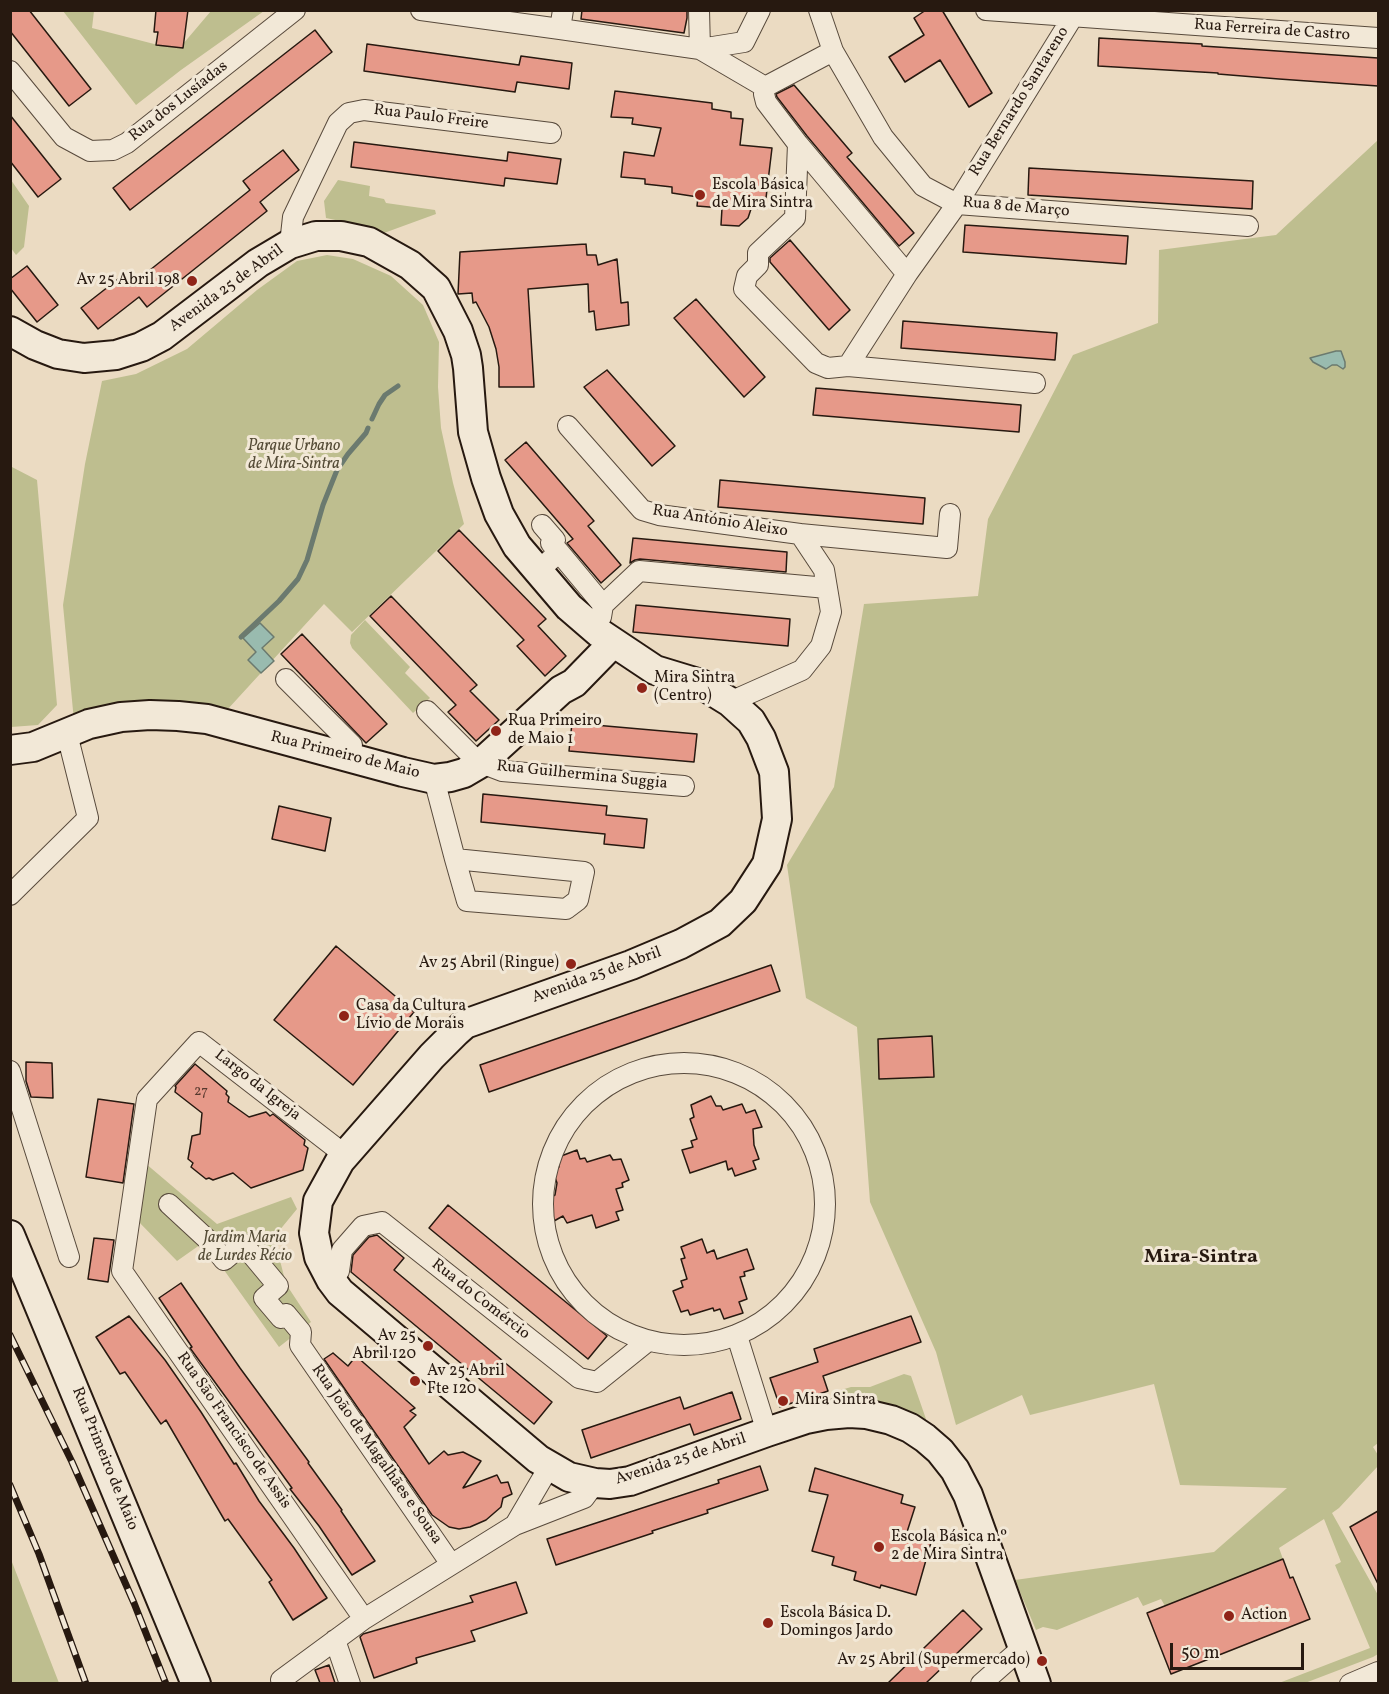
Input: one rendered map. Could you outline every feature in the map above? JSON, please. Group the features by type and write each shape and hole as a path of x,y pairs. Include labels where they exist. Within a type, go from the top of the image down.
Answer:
{"street":[{"path":"420,10 561,20 700,49 765,87"},
{"path":"699,10 700,49"},
{"path":"700,49 744,42 760,10"},
{"name":"Rua 8 de Março","path":"819,10 833,51 883,137 923,186 957,204 1248,226"},
{"name":"Rua Ferreira de Castro","path":"986,10 1071,18 1378,38"},
{"name":"Rua dos Lusíadas","path":"10,71 64,137 90,151 113,150 127,143 287,13"},
{"name":"Rua Bernardo Santareno","path":"848,366 907,274 957,204 1071,18"},
{"path":"765,87 833,51"},
{"path":"765,87 766,102 798,144 907,274"},
{"name":"Rua Paulo Freire","path":"290,244 293,217 338,123 349,114 364,110 551,133"},
{"path":"798,144 795,218 758,253 758,265 747,276 744,289 816,363 828,368 848,366 1035,382"},
{"name":"Avenida 25 de Abril","path":"10,331 35,345 58,354 84,358 116,355 141,347 162,336 258,264 290,244 316,236 341,236 369,242 410,266 436,288 458,331 465,355 473,432 486,478 500,514 517,546 569,607 605,627 655,670 700,684 730,702 751,721 774,772 777,819 767,864 743,901 720,924 681,944 631,965 465,1024 456,1032 340,1161 318,1201 314,1233 319,1257 339,1292 549,1467 569,1477 610,1484 630,1481 767,1432 826,1414 866,1414 891,1420 910,1428 940,1452 955,1470 968,1495 1036,1683"},
{"name":"Rua António Aleixo","path":"568,426 642,510 659,515 801,534 947,548 950,514"},
{"path":"542,525 555,540 551,543 559,552 605,627 639,571 827,588"},
{"name":"Rua António Aleixo","path":"730,702 802,670 821,646 831,612 824,570 801,534"},
{"path":"537,572 559,552"},
{"name":"Rua Primeiro de Maio","path":"10,767 22,748 67,734 89,724 121,717 150,715 207,719 349,759 434,778 450,777 464,773 481,763 561,690 574,683 605,627"},
{"path":"574,683 627,670 655,670"},
{"path":"286,679 352,745"},
{"path":"427,711 481,763"},
{"path":"10,895 88,818 67,734"},
{"name":"Rua Guilhermina Suggia","path":"481,763 502,771 684,786"},
{"path":"434,778 455,859 467,901 566,909 578,900 584,872 455,859"},
{"name":"Largo da Igreja","path":"173,1071 199,1042 345,1155"},
{"path":"669,1063 708,1064 754,1081 791,1111 817,1153 826,1200 823,1234 812,1266 794,1294 769,1318 737,1336 693,1346 648,1341 609,1324 577,1297 554,1262 543,1221 544,1179 556,1141 573,1115 596,1093 630,1073 669,1063"},
{"path":"10,1071 69,1257"},
{"name":"Rua São Francisco de Assis","path":"173,1071 147,1099 122,1271 364,1618"},
{"name":"Rua João de Magalhães e Sousa","path":"169,1204 210,1241 224,1260 243,1244 278,1286 264,1298 281,1318 286,1314 301,1332 300,1345 452,1564"},
{"name":"Rua do Comércio","path":"331,1280 339,1271 342,1250 363,1226 382,1222 579,1378 597,1382 648,1341"},
{"name":"Rua Primeiro de Maio","path":"10,1235 196,1683"},
{"path":"737,1336 767,1432"},
{"path":"515,1525 549,1467"},
{"path":"281,1680 364,1618 515,1525 584,1498 595,1483"},
{"path":"334,1640 350,1683"},
{"path":"981,1683 1023,1647"},
{"path":"1350,1683 1378,1672"}],"green space":[{"path":"63,11 94,11 92,28 158,45 183,44 211,11 264,11 136,105"},
{"path":"1378,140 1378,1443 1373,1447 1378,1455 1378,1466 1332,1513 1378,1595 1378,1654 1305,1683 1279,1683 1370,1648 1335,1565 1341,1562 1324,1519 1279,1548 1283,1559 1165,1606 1161,1599 1143,1606 1138,1597 1057,1630 1043,1627 1036,1630 1015,1580 1214,1552 1287,1488 1180,1485 1154,1384 1030,1415 1022,1395 956,1425 936,1352 870,1202 857,1027 806,998 787,865 834,787 864,604 978,596 988,519 1073,355 1158,323 1159,250 1276,235"},
{"path":"11,180 29,206 24,247 16,255 11,248"},
{"path":"338,180 370,186 369,196 384,199 386,203 435,210 436,214 384,233 368,227 326,218 324,201"},
{"name":"Parque Urbano de Mira-Sintra","path":"327,255 353,259 391,276 423,305 439,342 438,387 441,428 464,524 352,632 324,604 227,710 74,721 63,605 85,464 102,381 136,374 187,349 257,290 297,261"},
{"path":"10,466 37,480 57,705 38,725 11,727"},
{"path":"365,620 410,667 405,673 430,698 413,713 352,648 351,635"},
{"name":"Jardim Maria de Lurdes Récio","path":"145,1163 217,1224 291,1197 297,1209 274,1237 286,1284 311,1322 279,1347 204,1242 177,1261 136,1219"},
{"path":"904,1374 911,1376 925,1421 881,1403 859,1399 833,1401 831,1393 851,1387 870,1387"},
{"path":"10,1557 59,1683 11,1683"}],"water":[{"path":"1341,351 1345,362 1343,369 1332,365 1326,369 1310,358"},
{"path":"260,623 274,637 262,648 274,661 261,673 248,660 256,652 243,638"}],"building":[{"path":"10,10 29,10 91,89 69,106 10,31"},
{"path":"156,10 188,10 183,48 156,45 158,32 154,32"},
{"path":"582,10 687,10 687,18 684,33 581,19"},
{"path":"926,10 942,10 992,93 969,107 940,60 905,82 889,57 924,35 914,18"},
{"path":"315,30 332,52 130,210 113,188"},
{"path":"1099,38 1378,58 1378,86 1098,66"},
{"path":"367,44 519,65 521,56 572,63 569,89 517,82 515,92 364,71"},
{"path":"794,85 852,153 847,157 914,233 899,246 777,97 776,94"},
{"path":"615,91 712,103 712,109 731,112 731,118 743,119 740,145 772,148 766,198 759,198 757,209 751,209 748,218 739,226 721,225 722,208 697,206 698,197 672,193 672,187 645,184 645,179 621,177 624,152 654,156 661,128 632,124 633,118 611,117"},
{"path":"10,115 61,179 38,197 10,161"},
{"path":"354,142 507,161 508,152 561,159 557,184 505,178 504,186 351,167"},
{"path":"283,150 299,170 260,202 267,211 147,307 139,297 98,329 81,308 122,276 130,286 250,190 243,181"},
{"path":"1029,168 1253,181 1252,209 1028,195"},
{"path":"965,225 1128,236 1126,264 963,252"},
{"path":"790,240 850,310 829,330 770,262 770,258"},
{"path":"586,244 587,255 596,255 598,265 617,259 621,303 628,302 629,325 596,330 594,311 589,312 588,284 528,289 534,387 499,387 496,349 489,327 476,302 473,303 472,293 458,294 460,252"},
{"path":"27,266 58,305 37,322 10,288 10,279"},
{"path":"696,299 765,377 744,397 674,318"},
{"path":"903,321 1057,333 1055,360 901,348"},
{"path":"607,370 675,446 652,466 584,387"},
{"path":"816,388 1021,405 1019,432 813,415"},
{"path":"526,442 594,521 588,526 621,565 601,583 567,543 573,539 505,460"},
{"path":"720,480 925,498 923,524 718,507"},
{"path":"459,530 546,619 538,626 566,656 545,676 517,646 524,640 438,551"},
{"path":"633,538 787,552 786,572 640,559 630,563"},
{"path":"391,596 477,685 470,691 499,720 476,741 448,712 456,705 370,616"},
{"path":"636,605 790,619 788,646 633,632"},
{"path":"302,634 387,724 366,743 281,654"},
{"path":"572,723 697,734 694,762 569,751"},
{"path":"483,794 607,806 606,815 647,819 644,848 604,844 605,834 481,822"},
{"path":"279,806 331,818 325,851 272,839"},
{"name":"Casa da Cultura Lívio de Morais","path":"336,946 414,1012 353,1085 274,1020"},
{"path":"771,965 780,991 489,1092 480,1065"},
{"path":"932,1036 934,1077 879,1079 878,1039"},
{"path":"26,1062 52,1063 53,1098 31,1097 26,1081"},
{"path":"195,1064 227,1091 228,1102 249,1117 266,1112 270,1116 273,1114 305,1140 304,1145 308,1148 303,1170 251,1188 233,1173 213,1180 206,1179 191,1167 193,1163 188,1159 192,1136 200,1134 202,1113 175,1092 175,1086"},
{"path":"711,1096 716,1106 721,1106 723,1110 742,1104 746,1113 755,1110 762,1127 753,1129 754,1145 759,1159 753,1161 756,1169 735,1176 732,1168 728,1170 726,1161 690,1173 682,1150 693,1147 691,1141 697,1139 690,1119 694,1117 691,1105"},
{"path":"98,1099 134,1104 123,1183 86,1177"},
{"path":"577,1150 580,1159 585,1158 587,1162 610,1155 613,1160 621,1159 629,1180 622,1183 623,1187 616,1189 623,1210 616,1212 619,1220 596,1228 592,1215 567,1223 563,1216 554,1221 546,1200 555,1195 557,1183 552,1169 559,1167 556,1158"},
{"path":"448,1205 607,1336 588,1359 429,1228"},
{"path":"377,1235 404,1258 394,1270 552,1402 534,1424 351,1272 353,1255 369,1237"},
{"path":"94,1238 114,1240 108,1282 88,1279"},
{"path":"702,1239 707,1253 714,1250 717,1259 747,1249 754,1269 744,1272 745,1276 740,1277 747,1299 739,1302 743,1313 724,1319 720,1309 714,1311 713,1308 690,1315 688,1310 681,1312 673,1291 683,1287 681,1281 687,1279 681,1259 685,1258 681,1247"},
{"path":"181,1283 309,1462 375,1561 352,1575 190,1348 192,1347 159,1298"},
{"path":"129,1316 165,1360 327,1598 293,1620 269,1582 272,1580 228,1519 225,1521 166,1420 161,1424 125,1372 120,1374 96,1337"},
{"path":"911,1316 921,1342 823,1376 828,1391 780,1407 770,1378 818,1362 814,1349"},
{"path":"333,1353 348,1366 356,1356 415,1408 410,1411 416,1415 404,1427 429,1464 444,1451 448,1455 463,1452 481,1461 463,1488 497,1475 501,1483 508,1482 512,1494 503,1498 501,1507 486,1520 459,1529 449,1527 432,1515 324,1359"},
{"path":"732,1392 741,1419 694,1435 690,1424 591,1458 582,1430 680,1397 684,1409"},
{"path":"760,1466 768,1490 707,1510 708,1513 652,1531 653,1533 556,1565 547,1539 719,1483 718,1480"},
{"path":"815,1468 903,1495 901,1503 915,1507 907,1532 932,1539 916,1595 854,1580 856,1572 832,1565 834,1557 812,1551 828,1495 809,1491"},
{"path":"1378,1511 1378,1584 1350,1527"},
{"name":"Action","path":"1283,1559 1310,1619 1171,1674 1147,1613"},
{"path":"516,1582 527,1613 471,1631 475,1641 416,1658 417,1663 374,1678 360,1637 363,1634 473,1602 470,1596"},
{"path":"963,1610 982,1629 926,1683 888,1683"},
{"path":"329,1665 335,1683 320,1683 315,1670"}],"waterway":[{"path":"372,419 385,395 398,386"},
{"path":"241,637 279,601 298,579 307,560 323,505 337,470 368,428"}],"railway":[{"path":"10,1335 72,1462 134,1603 166,1684"},
{"path":"10,1485 39,1554 86,1684"}],"place":[{"name":"Escola Básica de Mira Sintra","path":"700,195"},
{"name":"Av 25 Abril 198","path":"192,281"},
{"name":"Mira Sintra (Centro)","path":"642,688"},
{"name":"Rua Primeiro de Maio 1","path":"496,731"},
{"name":"Av 25 Abril (Ringue)","path":"571,964"},
{"name":"Casa da Cultura Lívio de Morais","path":"344,1016"},
{"name":"Av 25 Abril 120","path":"428,1346"},
{"name":"Av 25 Abril Fte 120","path":"415,1381"},
{"name":"Mira Sintra","path":"783,1401"},
{"name":"Escola Básica n.º 2 de Mira Sintra","path":"879,1547"},
{"name":"Action","path":"1229,1616"},
{"name":"Escola Básica D. Domingos Jardo","path":"768,1623"},
{"name":"Av 25 Abril (Supermercado)","path":"1042,1661"}],"district":[{"name":"Mira-Sintra","path":"1201,1258"}]}
